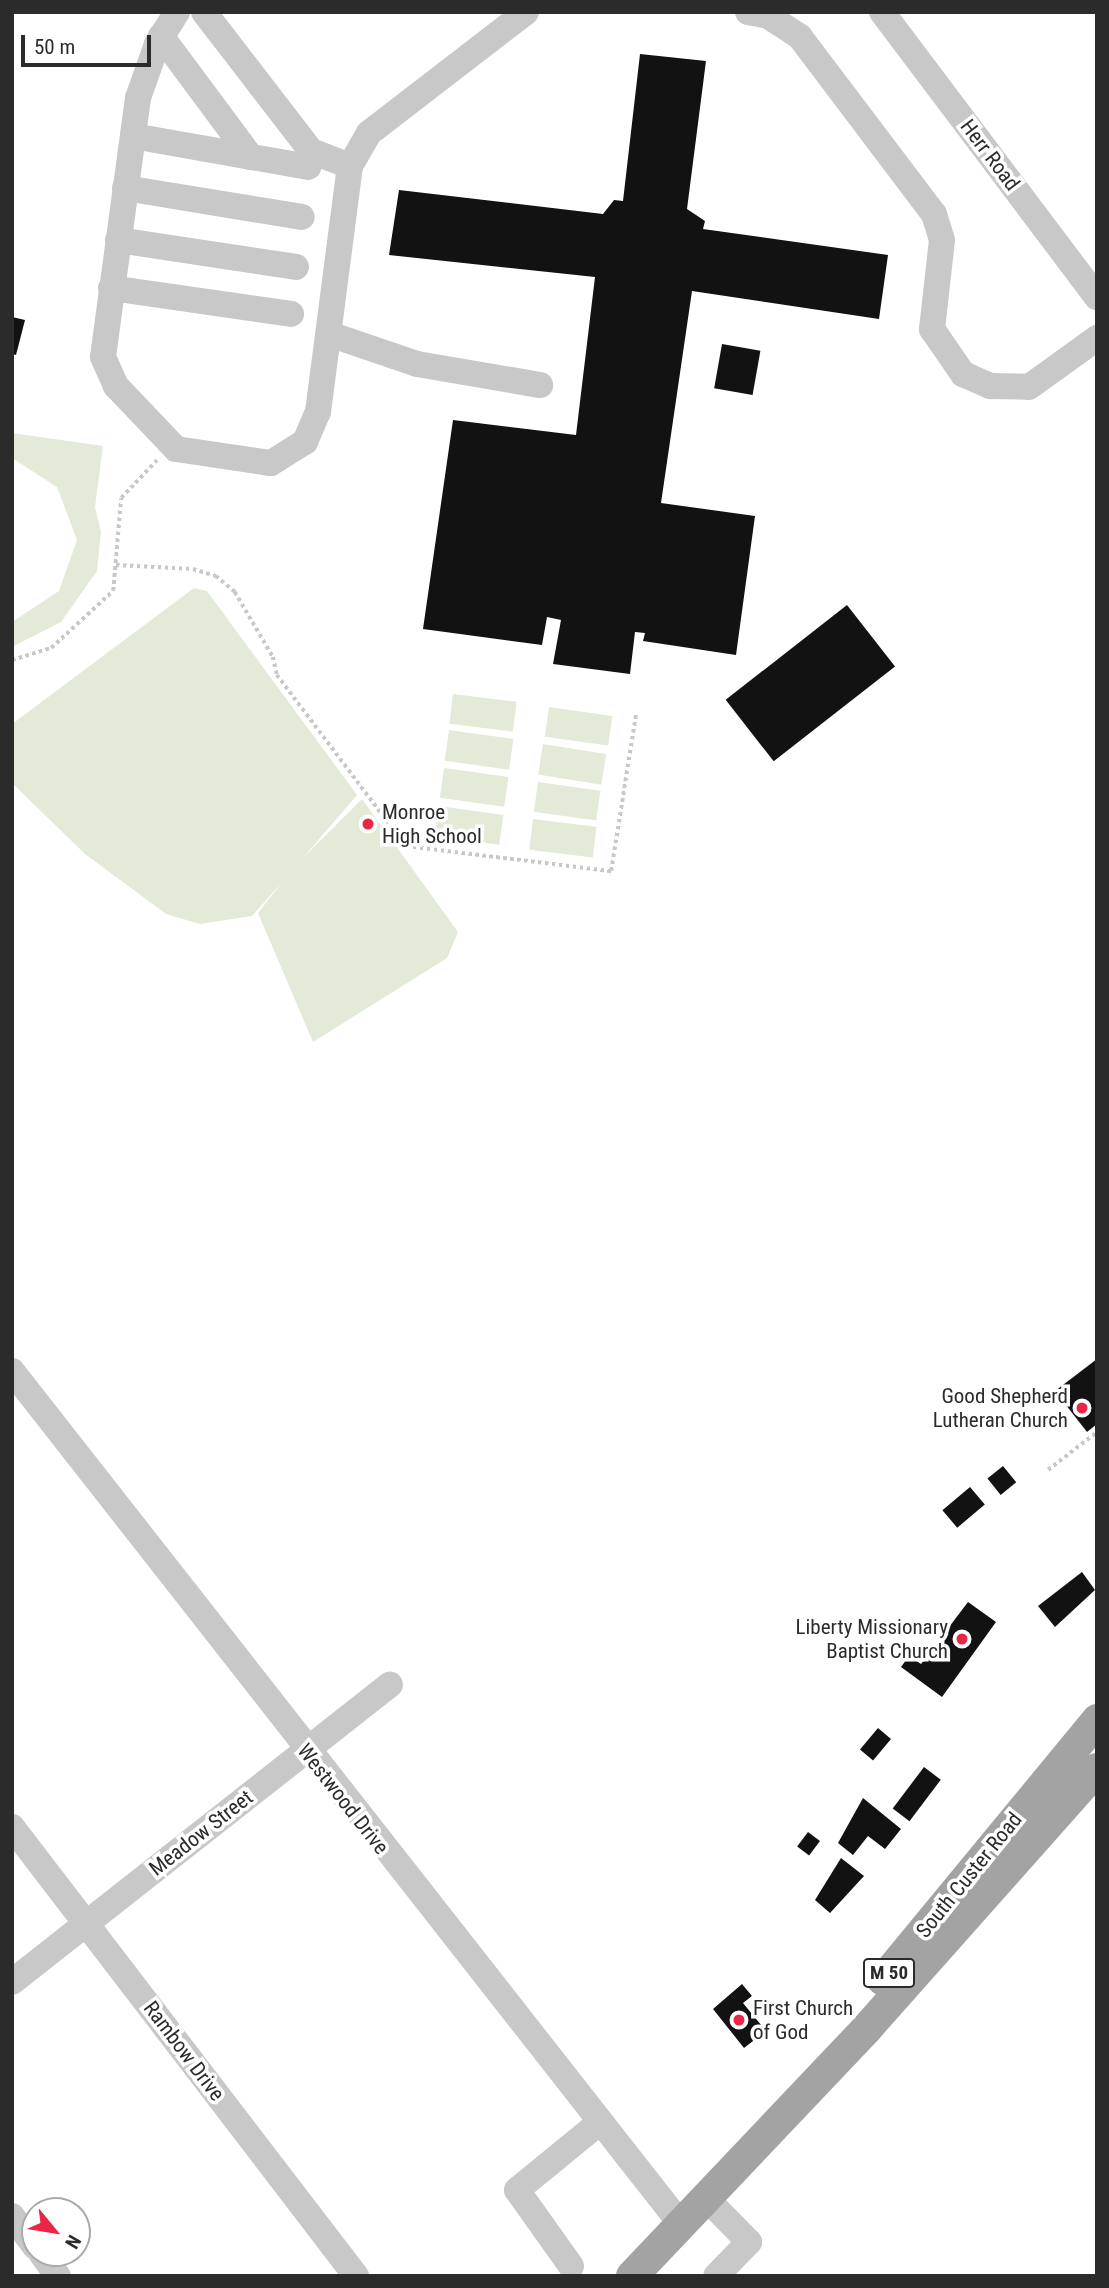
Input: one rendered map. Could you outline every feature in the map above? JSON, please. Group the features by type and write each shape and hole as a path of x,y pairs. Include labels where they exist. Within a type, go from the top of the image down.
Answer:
{"main road":[{"name":"South Custer Road","path":"680,2223 1097,1720"},
{"name":"South Custer Road","path":"632,2276 868,2027 1097,1769"}],"street":[{"path":"177,12 161,36 138,97 103,357 123,393 176,449 284,460 315,425 350,166 369,133 526,12"},
{"path":"204,12 311,151 350,166"},
{"path":"748,12 768,16 800,37 934,214 942,240 932,329 963,374 990,386 1029,387 1097,338"},
{"name":"Herr Road","path":"883,12 1097,297"},
{"path":"161,36 251,157"},
{"path":"133,136 308,167"},
{"path":"125,188 302,216"},
{"path":"118,240 296,267"},
{"path":"111,288 291,314"},
{"path":"328,334 417,364 540,384"},
{"name":"Westwood Drive","path":"12,1371 305,1751 680,2223"},
{"name":"Meadow Street","path":"12,1982 390,1685"},
{"name":"Rambow Drive","path":"12,1827 356,2276"},
{"path":"571,2266 517,2190 600,2122"},
{"path":"705,2197 749,2242 716,2276"}],"path":[{"path":"12,660 51,648 113,591 121,498 160,457"},
{"path":"116,565 193,569 216,576 234,592 273,657 277,675 406,846 611,871 636,713"},
{"path":"1048,1470 1097,1432"}],"green space":[{"path":"12,433 103,446 95,507 101,532 97,571 61,622 12,647 12,622 59,591 77,540 57,487 12,458"},
{"path":"194,588 207,591 357,795 302,859 362,799 458,932 447,958 313,1042 258,913 283,881 252,916 200,924 166,914 85,854 12,783 12,724"},
{"path":"453,694 517,702 513,732 449,724"},
{"path":"549,707 612,716 608,746 545,737"},
{"path":"449,730 513,739 509,770 445,761"},
{"path":"543,744 606,754 601,785 538,775"},
{"path":"444,768 508,777 504,807 440,798"},
{"path":"538,782 600,791 596,820 534,812"},
{"path":"439,806 503,815 499,845 435,836"},
{"path":"533,819 597,827 593,858 529,850"}],"building":[{"path":"640,54 706,61 687,209 705,221 703,229 888,255 879,319 692,291 661,503 755,516 736,655 643,641 645,633 635,632 630,674 553,664 561,620 547,617 542,645 423,629 453,420 576,435 595,277 389,255 399,190 603,214 614,200 623,201"},
{"path":"12,317 25,320 16,355 12,354"},
{"path":"722,344 760,351 753,395 714,388"},
{"path":"847,605 895,666 774,761 726,700"},
{"name":"Good Shepherd Lutheran Church","path":"1097,1359 1097,1424 1087,1432 1055,1391"},
{"path":"1003,1466 1016,1482 1001,1495 987,1479"},
{"path":"970,1487 985,1505 957,1528 942,1510"},
{"path":"1082,1572 1095,1590 1055,1627 1038,1606"},
{"name":"Liberty Missionary Baptist Church","path":"968,1602 996,1622 942,1697 901,1667 909,1656 921,1664"},
{"path":"878,1728 891,1739 873,1760 860,1749"},
{"path":"924,1767 941,1780 909,1821 893,1809"},
{"path":"863,1798 901,1829 885,1849 868,1836 853,1855 838,1843"},
{"path":"808,1832 820,1841 809,1855 797,1846"},
{"path":"841,1858 864,1876 830,1913 815,1900"},
{"name":"First Church of God","path":"742,1984 752,1996 743,2003 766,2031 744,2048 713,2009"}],"place":[{"name":"Monroe High School","path":"368,824"},
{"name":"Good Shepherd Lutheran Church","path":"1082,1408"},
{"name":"Liberty Missionary Baptist Church","path":"962,1639"},
{"name":"First Church of God","path":"739,2020"}]}
